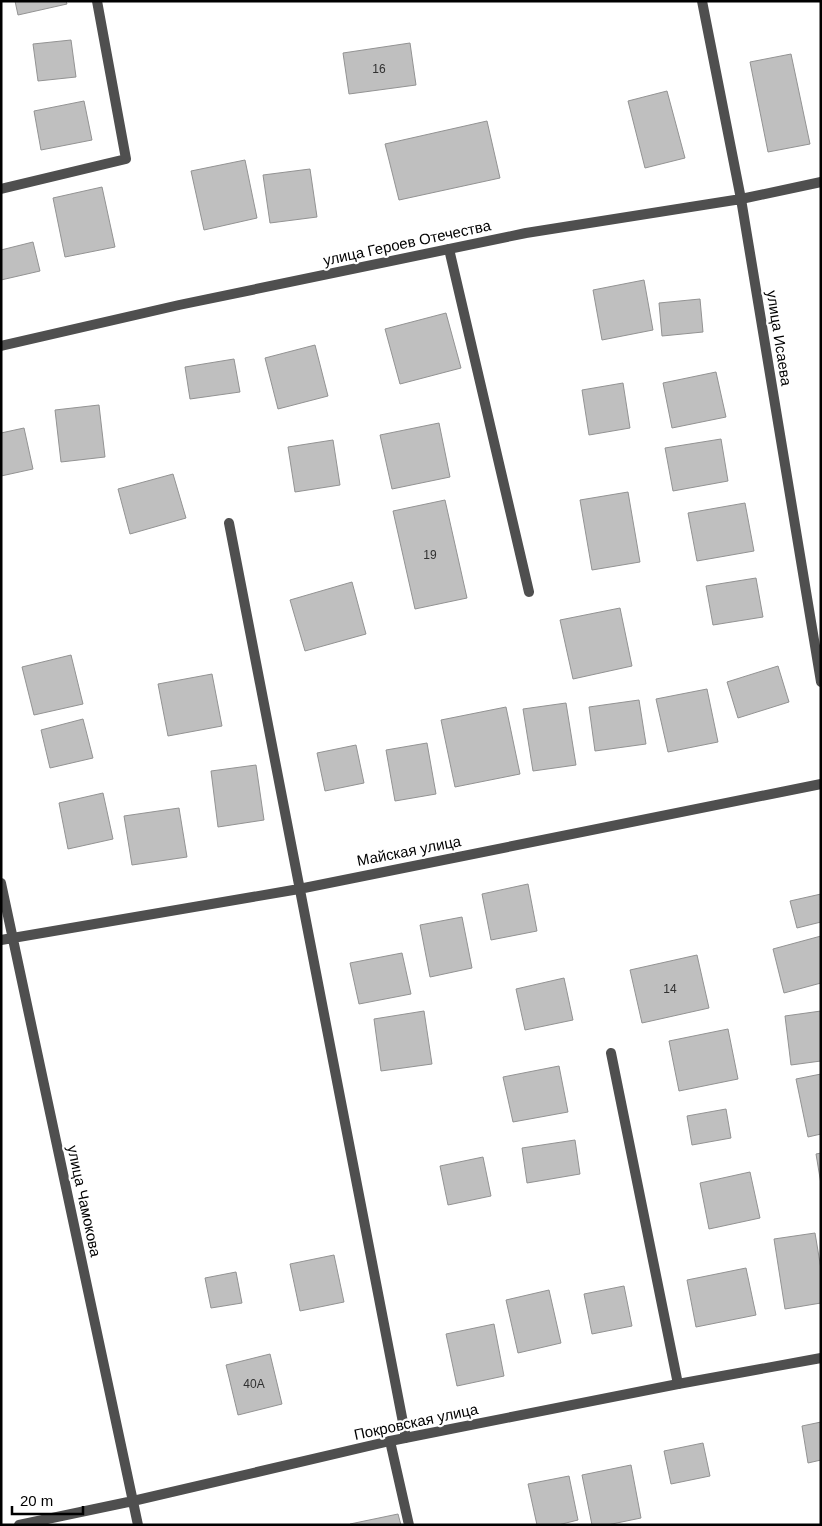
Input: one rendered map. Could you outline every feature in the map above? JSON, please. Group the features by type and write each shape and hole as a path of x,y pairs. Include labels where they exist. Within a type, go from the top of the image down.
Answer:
{"street":[{"path":"1,189 126,159 97,1"},
{"name":"улица Исаева","path":"702,1 741,200 821,682"},
{"name":"улица Героев Отечества","path":"1,346 179,304 449,249 526,234 741,200 821,182"},
{"path":"449,249 529,592"},
{"path":"229,523 406,1438"},
{"name":"Майская улица","path":"1,940 299,889 821,784"},
{"name":"улица Чамокова","path":"1,883 138,1525"},
{"path":"610,1053 678,1384"},
{"name":"Покровская улица","path":"19,1525 133,1501 406,1438 678,1384 821,1358"},
{"path":"390,1442 409,1525"}],"building":[{"path":"15,1 66,1 67,4 18,15"},
{"path":"71,40 76,77 38,81 33,44"},
{"path":"410,43 416,85 349,94 343,53"},
{"path":"791,54 810,144 768,152 750,62"},
{"path":"667,91 685,158 645,168 628,101"},
{"path":"84,101 92,140 41,150 34,111"},
{"path":"487,121 500,178 399,200 385,144"},
{"path":"245,160 257,218 204,230 191,171"},
{"path":"310,169 317,217 270,223 263,175"},
{"path":"102,187 115,247 65,257 53,198"},
{"path":"33,242 40,271 1,280 1,250"},
{"path":"644,280 653,330 602,340 593,290"},
{"path":"700,299 703,332 662,336 659,303"},
{"path":"446,313 461,368 400,384 385,329"},
{"path":"315,345 328,396 278,409 265,358"},
{"path":"234,359 240,392 190,399 185,367"},
{"path":"716,372 726,417 672,428 663,383"},
{"path":"623,383 630,428 589,435 582,390"},
{"path":"99,405 105,457 61,462 55,410"},
{"path":"439,423 450,477 392,489 380,435"},
{"path":"24,428 33,469 1,476 1,433"},
{"path":"721,439 728,481 673,491 665,448"},
{"path":"333,440 340,485 295,492 288,447"},
{"path":"173,474 186,518 130,534 118,489"},
{"path":"628,492 640,562 592,570 580,500"},
{"path":"445,500 467,598 415,609 393,511"},
{"path":"745,503 754,551 697,561 688,513"},
{"path":"756,578 763,617 713,625 706,586"},
{"path":"352,582 366,634 305,651 290,600"},
{"path":"620,608 632,666 573,679 560,620"},
{"path":"71,655 83,704 34,715 22,667"},
{"path":"778,666 789,702 738,718 727,682"},
{"path":"212,674 222,726 168,736 158,684"},
{"path":"707,689 718,742 668,752 656,699"},
{"path":"639,700 646,744 595,751 589,707"},
{"path":"566,703 576,765 533,771 523,709"},
{"path":"506,707 520,774 455,787 441,720"},
{"path":"83,719 93,758 50,768 41,730"},
{"path":"427,743 436,794 395,801 386,750"},
{"path":"356,745 364,783 325,791 317,753"},
{"path":"256,765 264,820 218,827 211,771"},
{"path":"103,793 113,839 68,849 59,803"},
{"path":"179,808 187,857 132,865 124,816"},
{"path":"528,884 537,931 491,940 482,894"},
{"path":"821,894 821,922 797,928 790,901"},
{"path":"462,917 472,968 430,977 420,925"},
{"path":"821,936 821,983 784,993 773,949"},
{"path":"402,953 411,994 359,1004 350,963"},
{"path":"697,955 709,1008 642,1023 630,970"},
{"path":"564,978 573,1020 525,1030 516,989"},
{"path":"424,1011 432,1064 381,1071 374,1019"},
{"path":"821,1011 821,1061 791,1065 785,1016"},
{"path":"728,1029 738,1079 679,1091 669,1041"},
{"path":"559,1066 568,1112 513,1122 503,1077"},
{"path":"821,1074 821,1134 808,1137 796,1079"},
{"path":"726,1109 731,1138 692,1145 687,1116"},
{"path":"575,1140 580,1174 527,1183 522,1148"},
{"path":"821,1153 821,1184 816,1154"},
{"path":"483,1157 491,1196 448,1205 440,1166"},
{"path":"750,1172 760,1218 709,1229 700,1183"},
{"path":"815,1233 821,1269 821,1303 785,1309 774,1239"},
{"path":"334,1255 344,1302 300,1311 290,1264"},
{"path":"746,1268 756,1315 696,1327 687,1280"},
{"path":"236,1272 242,1303 211,1308 205,1278"},
{"path":"624,1286 632,1326 592,1334 584,1294"},
{"path":"549,1290 561,1343 518,1353 506,1300"},
{"path":"494,1324 504,1376 457,1386 446,1334"},
{"path":"270,1354 282,1404 238,1415 226,1365"},
{"path":"821,1422 821,1460 808,1463 802,1426"},
{"path":"703,1443 710,1476 671,1484 664,1451"},
{"path":"631,1465 641,1518 607,1525 592,1525 582,1475"},
{"path":"569,1476 578,1520 558,1525 537,1525 528,1484"},
{"path":"398,1514 401,1525 350,1525 350,1524"}]}
